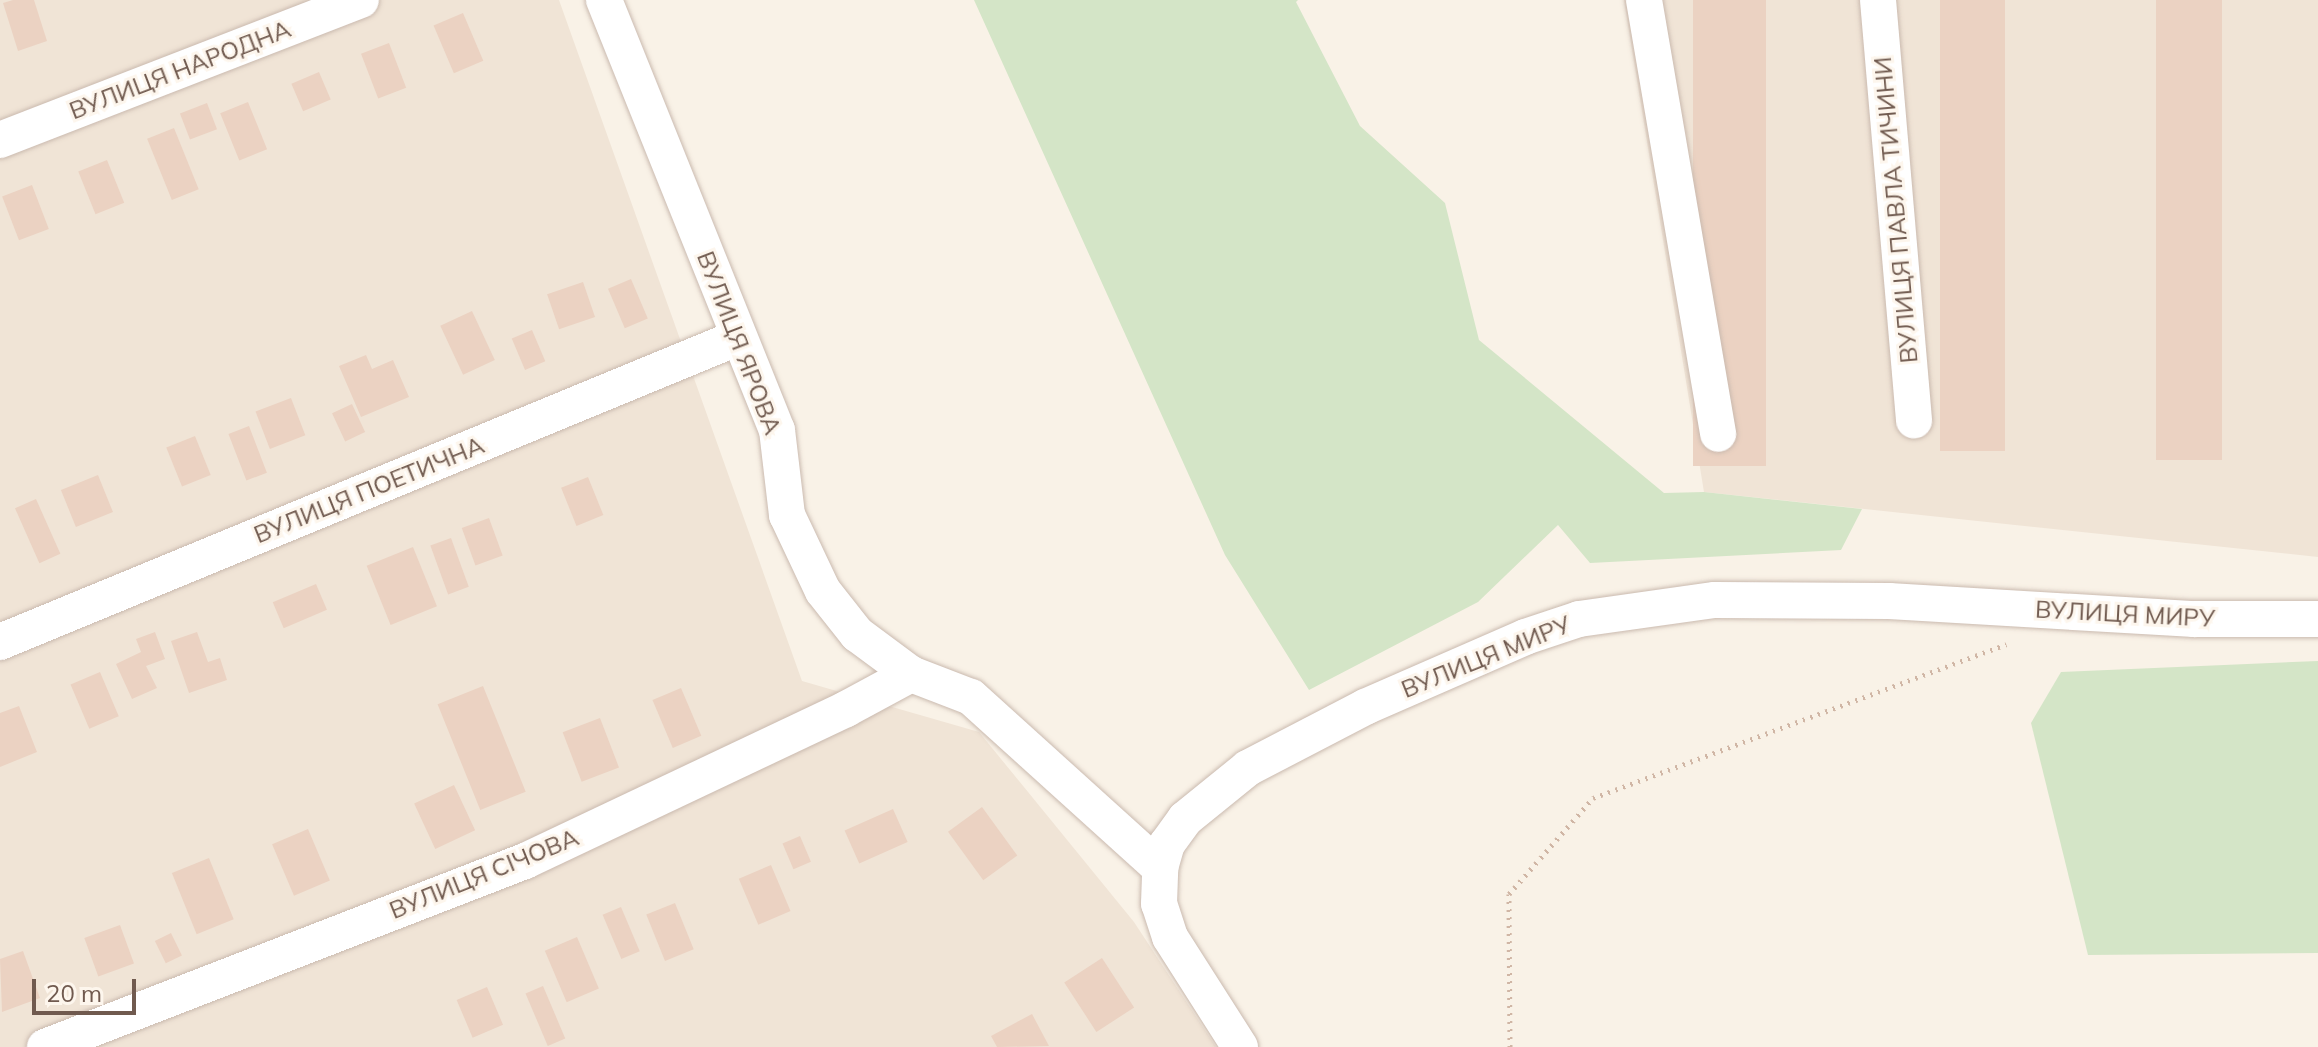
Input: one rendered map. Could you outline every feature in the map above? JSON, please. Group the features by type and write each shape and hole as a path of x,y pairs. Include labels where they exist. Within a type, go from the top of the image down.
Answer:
{"street":[{"name":"ВУЛИЦЯ НАРОДНА","path":"0,140 361,0"},
{"name":"ВУЛИЦЯ ЯРОВА","path":"604,0 737,338 777,430 787,515 823,591 857,634 911,674 971,697 1160,868"},
{"path":"1644,0 1718,434"},
{"name":"ВУЛИЦЯ ПАВЛА ТИЧИНИ","path":"1878,0 1914,420"},
{"name":"ВУЛИЦЯ ПОЕТИЧНА","path":"0,642 737,338"},
{"name":"ВУЛИЦЯ МИРУ","path":"1240,1047 1170,937 1159,904 1160,868 1167,844 1185,819 1248,768 1470,659 1579,619 1715,600 1889,601 2194,619 2318,619"},
{"name":"ВУЛИЦЯ СІЧОВА","path":"45,1047 525,861 846,709 911,674"}],"path":[{"path":"1510,1047 1509,894 1593,798 2015,641"}],"shaded area":[{"path":"0,0 559,0 802,681 979,732 1134,922 1216,1047 0,1047"},
{"path":"1624,0 2318,0 2318,557 1704,492"}],"green space":[{"path":"974,0 1298,0 1296,2 1360,126 1445,203 1479,340 1664,493 1704,492 1862,509 1841,550 1590,563 1558,525 1478,602 1309,690 1225,555"},
{"path":"2318,661 2318,953 2088,955 2031,723 2061,672"}],"building":[{"path":"34,0 47,41 18,51 3,3"},
{"path":"1693,0 1766,0 1766,466 1693,466"},
{"path":"1940,0 2005,0 2005,451 1940,451"},
{"path":"2156,0 2222,0 2222,460 2156,460"},
{"path":"463,13 483,61 454,73 434,26"},
{"path":"389,43 406,88 378,99 361,54"},
{"path":"319,72 331,100 303,111 291,84"},
{"path":"248,102 267,149 239,161 220,113"},
{"path":"207,103 217,129 190,140 180,113"},
{"path":"174,128 199,189 172,200 147,139"},
{"path":"107,160 124,203 95,214 78,172"},
{"path":"32,185 49,229 19,240 2,196"},
{"path":"631,279 648,319 625,328 608,289"},
{"path":"583,282 595,317 559,329 547,294"},
{"path":"472,311 495,360 463,375 440,326"},
{"path":"532,330 545,361 525,370 512,339"},
{"path":"366,355 372,369 393,360 409,397 361,417 339,366"},
{"path":"291,398 305,435 270,449 256,412"},
{"path":"352,404 365,432 345,441 332,413"},
{"path":"249,426 267,473 246,481 228,434"},
{"path":"195,436 211,475 182,487 166,448"},
{"path":"98,475 113,512 76,527 61,490"},
{"path":"588,477 603,515 576,526 561,488"},
{"path":"36,499 60,554 39,563 15,508"},
{"path":"489,518 503,556 475,566 462,528"},
{"path":"451,538 469,587 448,594 430,546"},
{"path":"413,547 437,606 391,625 367,566"},
{"path":"316,584 327,610 284,628 273,602"},
{"path":"155,632 165,659 146,666 157,688 132,699 116,664 141,652 136,639"},
{"path":"197,632 208,662 220,658 227,680 189,693 171,641"},
{"path":"100,672 119,716 89,729 71,685"},
{"path":"483,686 526,792 480,810 438,704"},
{"path":"681,688 701,736 673,748 652,700"},
{"path":"19,706 37,752 0,767 0,713"},
{"path":"600,718 619,767 582,782 563,732"},
{"path":"454,785 475,830 435,849 414,804"},
{"path":"982,807 1017,856 983,880 948,832"},
{"path":"893,809 908,842 859,863 845,831"},
{"path":"308,829 330,881 294,896 272,844"},
{"path":"800,836 811,862 793,869 783,843"},
{"path":"209,858 234,919 197,934 172,873"},
{"path":"771,865 791,911 758,925 739,879"},
{"path":"675,903 694,949 665,961 646,915"},
{"path":"621,907 640,951 621,959 603,915"},
{"path":"120,925 134,964 98,977 84,938"},
{"path":"171,933 182,955 166,963 155,941"},
{"path":"577,937 599,989 567,1002 545,951"},
{"path":"23,951 40,998 2,1012 0,959"},
{"path":"1102,958 1134,1007 1096,1032 1064,983"},
{"path":"543,986 565,1038 548,1046 526,993"},
{"path":"487,987 503,1025 473,1038 457,1000"},
{"path":"1032,1014 1049,1046 997,1047 991,1036"}]}
